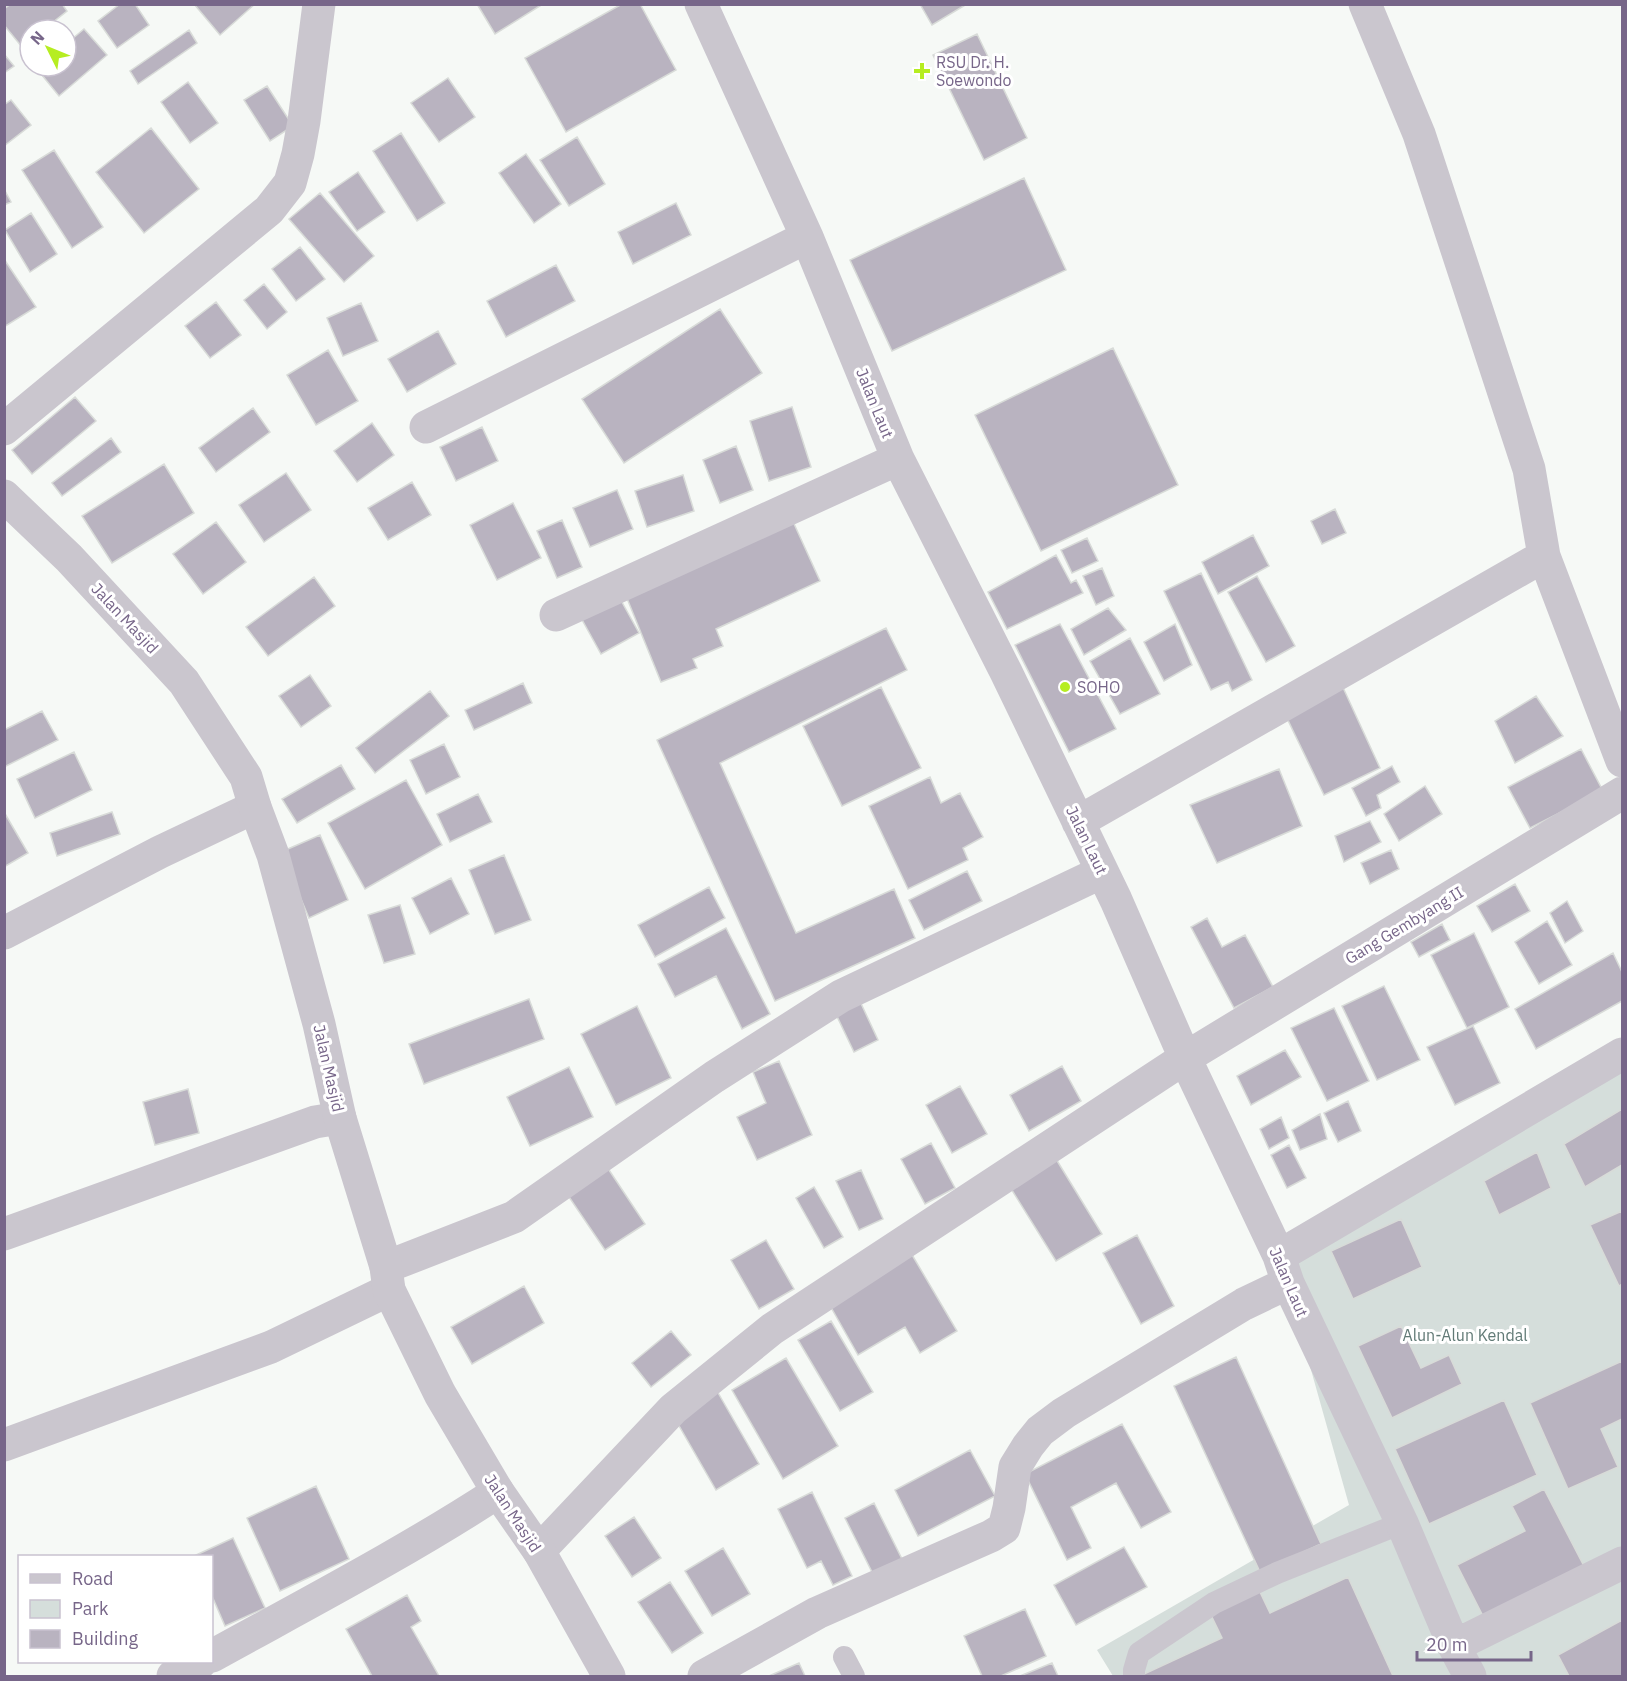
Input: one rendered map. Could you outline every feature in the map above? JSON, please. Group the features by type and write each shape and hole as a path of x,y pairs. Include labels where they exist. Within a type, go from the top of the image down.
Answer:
{"street":[{"path":"4,429 269,210 290,183 304,121 319,4"},
{"name":"Jalan Laut","path":"702,4 807,237 898,459 1006,672 1116,900 1185,1058 1402,1524 1454,1646 1470,1677"},
{"path":"1365,4 1419,134 1529,469 1544,556 1623,760"},
{"path":"426,427 807,237"},
{"path":"556,615 898,459"},
{"name":"Jalan Masjid","path":"4,496 69,558 184,682 246,777 242,812 273,855 319,1024 327,1120 380,1286 440,1394 498,1492 538,1551 609,1677"},
{"path":"1078,822 1544,556"},
{"name":"Gang Gembyang II","path":"538,1551 673,1408 772,1329 1185,1058 1623,793"},
{"path":"4,933 242,812"},
{"path":"4,1444 271,1347 380,1286 514,1217 714,1077 841,996 1102,872"},
{"path":"704,1677 817,1613 991,1536 1004,1528 1015,1467 1040,1431 1064,1413 1244,1304 1284,1270 1623,1054"},
{"path":"4,1234 236,1150 327,1120"},
{"path":"213,1655 395,1555 498,1492"},
{"path":"1454,1646 1623,1563"},
{"path":"173,1677 199,1663"}],"lane":[{"path":"1134,1677 1139,1653 1214,1604 1277,1573 1402,1524"}],"green space":[{"name":"Alun-Alun Kendal","path":"1622,1068 1622,1676 1113,1676 1097,1650 1349,1505 1279,1256"}],"building":[{"path":"11,4 62,4 67,11 58,18 18,18 18,42 4,25 4,9"},
{"path":"120,4 135,4 149,25 117,48 98,21"},
{"path":"194,4 255,4 220,35"},
{"path":"477,4 543,4 495,34"},
{"path":"622,4 640,4 676,70 566,132 525,58"},
{"path":"920,4 967,4 932,25"},
{"path":"84,29 107,55 59,96 44,78 78,78 78,34"},
{"path":"189,30 197,43 138,84 130,71"},
{"path":"977,34 1027,138 984,160 933,55"},
{"path":"4,54 14,66 4,73"},
{"path":"448,78 475,117 439,142 411,103"},
{"path":"188,82 218,123 190,143 161,102"},
{"path":"267,86 293,126 270,141 244,100"},
{"path":"11,100 31,125 4,146 4,105"},
{"path":"151,128 199,189 144,233 96,172"},
{"path":"401,133 445,203 417,221 373,151"},
{"path":"577,137 605,184 569,206 540,160"},
{"path":"54,150 103,227 72,248 22,170"},
{"path":"526,154 561,204 534,223 499,173"},
{"path":"358,172 385,212 357,231 329,192"},
{"path":"1024,178 1066,270 892,351 850,260"},
{"path":"4,189 11,202 4,205"},
{"path":"320,193 374,256 344,282 289,219"},
{"path":"676,203 691,235 633,264 618,232"},
{"path":"31,213 57,254 30,272 5,230"},
{"path":"300,247 325,279 296,301 272,269"},
{"path":"4,259 36,307 4,327"},
{"path":"556,265 575,301 506,337 487,301"},
{"path":"264,284 287,312 267,329 244,300"},
{"path":"216,302 241,335 210,358 185,326"},
{"path":"361,303 378,341 343,356 327,318"},
{"path":"720,309 762,373 624,463 582,399"},
{"path":"438,331 456,364 407,392 388,359"},
{"path":"1113,348 1178,485 1041,551 975,415"},
{"path":"328,350 358,401 316,425 287,375"},
{"path":"75,397 96,421 32,474 12,450"},
{"path":"792,407 811,467 769,481 750,421"},
{"path":"253,408 270,432 216,472 199,448"},
{"path":"372,423 394,455 357,482 334,451"},
{"path":"482,427 498,461 456,481 440,447"},
{"path":"111,438 121,452 62,496 52,483"},
{"path":"736,446 753,490 720,503 703,460"},
{"path":"164,464 194,513 112,563 82,516"},
{"path":"286,473 311,510 264,542 239,505"},
{"path":"683,475 694,511 647,527 635,491"},
{"path":"412,482 431,515 388,540 368,508"},
{"path":"617,490 633,529 590,547 573,508"},
{"path":"513,503 541,558 497,580 470,525"},
{"path":"1335,509 1346,533 1322,544 1311,521"},
{"path":"790,515 820,581 716,629 723,646 693,659 697,668 661,682 624,591"},
{"path":"562,520 582,567 557,578 537,531"},
{"path":"216,522 246,562 203,594 173,554"},
{"path":"1253,535 1269,566 1218,594 1202,562"},
{"path":"1087,538 1098,561 1072,573 1061,550"},
{"path":"1056,555 1071,583 1076,580 1083,593 1007,629 988,592"},
{"path":"1102,568 1114,596 1096,605 1083,576"},
{"path":"1201,573 1252,680 1232,691 1228,682 1211,690 1164,591"},
{"path":"1257,576 1295,646 1266,662 1228,592"},
{"path":"314,577 335,606 268,656 246,627"},
{"path":"618,595 639,633 601,654 580,616"},
{"path":"1108,608 1126,630 1084,655 1071,629"},
{"name":"SOHO","path":"1060,624 1116,729 1069,752 1015,645"},
{"path":"1175,624 1192,665 1164,681 1144,642"},
{"path":"886,628 907,670 720,763 796,933 894,889 915,938 775,1001 657,740"},
{"path":"1130,638 1160,694 1120,714 1090,661"},
{"path":"310,675 331,706 301,727 279,696"},
{"path":"1340,681 1380,768 1324,795 1284,712"},
{"path":"523,683 532,703 474,730 465,710"},
{"path":"881,687 921,768 842,806 803,726"},
{"path":"430,691 449,716 375,773 356,748"},
{"path":"1536,696 1563,736 1515,763 1495,721"},
{"path":"42,711 58,740 4,767 4,730"},
{"path":"444,744 460,777 426,794 410,760"},
{"path":"1581,749 1603,791 1530,828 1508,787"},
{"path":"74,752 92,790 35,818 17,779"},
{"path":"341,765 355,789 297,823 282,799"},
{"path":"1392,766 1400,782 1377,795 1381,808 1366,816 1352,788"},
{"path":"1279,769 1302,826 1217,863 1190,805"},
{"path":"930,777 941,803 960,793 983,837 963,848 968,860 908,889 869,806"},
{"path":"406,780 442,845 365,889 328,823"},
{"path":"1425,786 1442,814 1399,841 1384,814"},
{"path":"478,794 492,822 450,842 437,814"},
{"path":"4,812 28,853 4,867"},
{"path":"112,812 120,834 57,856 50,833"},
{"path":"1370,821 1381,842 1344,862 1335,836"},
{"path":"320,835 348,900 309,918 281,852"},
{"path":"1391,850 1399,869 1370,884 1361,863"},
{"path":"504,855 531,920 495,934 469,870"},
{"path":"967,871 982,901 924,930 909,900"},
{"path":"451,878 469,914 430,934 412,898"},
{"path":"1515,884 1530,911 1492,932 1477,906"},
{"path":"709,887 725,918 655,957 638,925"},
{"path":"1567,901 1583,931 1565,943 1550,913"},
{"path":"400,905 415,954 384,963 368,915"},
{"path":"1207,918 1222,947 1245,935 1273,987 1234,1008 1191,927"},
{"path":"1547,921 1572,965 1539,984 1515,942"},
{"path":"1442,924 1450,940 1419,957 1411,942"},
{"path":"726,928 770,1014 742,1029 716,976 675,997 658,964"},
{"path":"1474,933 1509,1007 1467,1028 1431,955"},
{"path":"1613,953 1622,972 1622,1001 1536,1049 1515,1009"},
{"path":"1384,986 1420,1060 1377,1080 1342,1006"},
{"path":"858,997 878,1040 854,1052 833,1008"},
{"path":"529,999 544,1039 424,1084 409,1044"},
{"path":"637,1006 671,1078 616,1105 581,1034"},
{"path":"1334,1008 1369,1081 1327,1101 1291,1028"},
{"path":"1473,1026 1500,1083 1455,1105 1427,1047"},
{"path":"1285,1050 1301,1077 1251,1105 1237,1076"},
{"path":"779,1061 812,1135 757,1160 737,1117 766,1103 753,1072"},
{"path":"1062,1066 1081,1101 1029,1131 1010,1095"},
{"path":"569,1067 593,1117 530,1146 507,1097"},
{"path":"960,1086 987,1134 952,1153 926,1105"},
{"path":"188,1089 199,1133 155,1145 143,1102"},
{"path":"1348,1101 1361,1131 1338,1142 1324,1113"},
{"path":"1622,1109 1622,1165 1585,1187 1564,1144"},
{"path":"1320,1114 1327,1139 1300,1150 1292,1130"},
{"path":"1281,1117 1289,1138 1269,1149 1260,1129"},
{"path":"931,1143 955,1188 925,1204 901,1159"},
{"path":"1289,1145 1306,1178 1287,1188 1271,1155"},
{"path":"1537,1152 1551,1188 1499,1215 1484,1181"},
{"path":"1056,1159 1102,1234 1056,1261 1010,1187"},
{"path":"607,1167 645,1224 605,1250 567,1194"},
{"path":"861,1170 883,1219 859,1230 836,1181"},
{"path":"814,1187 843,1237 824,1248 796,1198"},
{"path":"1622,1211 1622,1284 1619,1286 1590,1225"},
{"path":"1401,1219 1422,1267 1353,1299 1331,1251"},
{"path":"1137,1235 1174,1306 1141,1324 1103,1253"},
{"path":"766,1240 794,1289 759,1309 731,1260"},
{"path":"908,1248 957,1331 920,1353 905,1327 858,1355 828,1302"},
{"path":"524,1286 544,1323 472,1364 451,1327"},
{"path":"831,1321 873,1392 840,1411 798,1340"},
{"path":"1401,1326 1421,1368 1449,1355 1462,1384 1392,1418 1358,1346"},
{"path":"671,1331 691,1355 651,1387 632,1363"},
{"path":"1236,1357 1321,1544 1260,1572 1174,1386"},
{"path":"786,1358 838,1446 783,1479 732,1390"},
{"path":"1622,1361 1622,1419 1601,1429 1618,1467 1568,1489 1530,1403"},
{"path":"717,1391 759,1464 716,1490 674,1417"},
{"path":"1504,1400 1537,1475 1429,1524 1395,1449"},
{"path":"1122,1424 1171,1512 1141,1528 1116,1483 1071,1507 1091,1548 1067,1560 1025,1474"},
{"path":"970,1450 995,1496 918,1536 895,1490"},
{"path":"316,1486 349,1559 280,1591 247,1518"},
{"path":"1544,1489 1586,1570 1486,1622 1457,1565 1525,1531 1512,1506"},
{"path":"812,1492 852,1576 833,1585 821,1561 807,1568 778,1509"},
{"path":"874,1503 902,1559 873,1574 845,1518"},
{"path":"634,1517 661,1558 632,1577 605,1536"},
{"path":"233,1538 265,1608 225,1626 213,1598 213,1555 196,1555"},
{"path":"1124,1547 1147,1587 1076,1625 1054,1585"},
{"path":"723,1548 750,1594 712,1616 685,1571"},
{"path":"1348,1577 1393,1676 1145,1676 1144,1674 1222,1638 1210,1613 1259,1590 1270,1613"},
{"path":"670,1582 703,1633 672,1653 638,1602"},
{"path":"407,1595 421,1621 411,1627 439,1676 372,1676 346,1629"},
{"path":"1025,1609 1046,1656 1001,1676 982,1676 964,1636"},
{"path":"1622,1620 1622,1676 1569,1676 1558,1655"},
{"path":"799,1663 805,1676 769,1676"},
{"path":"1052,1663 1058,1676 1020,1676"}],"place":[{"name":"RSU Dr. H. Soewondo","path":"922,71"},
{"name":"SOHO","path":"1065,687"}]}
